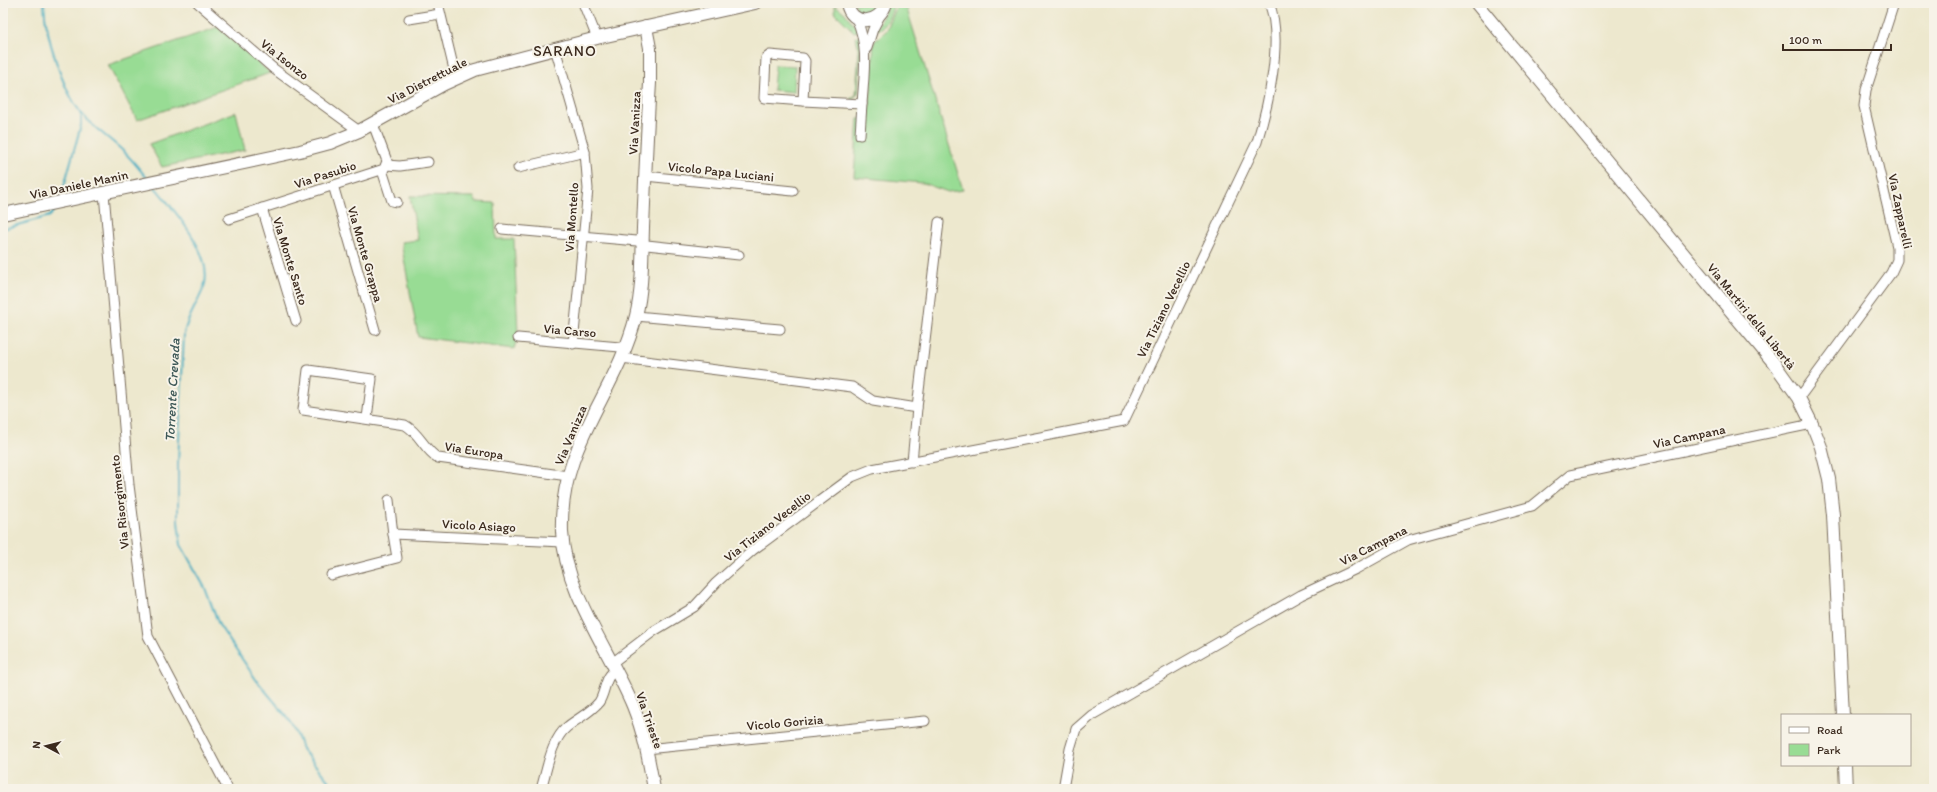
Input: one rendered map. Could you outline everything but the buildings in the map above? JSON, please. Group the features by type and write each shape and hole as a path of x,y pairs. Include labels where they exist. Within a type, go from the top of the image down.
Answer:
{"street":[{"name":"Via Isonzo","path":"198,3 274,69 358,131"},
{"path":"438,3 456,78"},
{"path":"583,3 597,38"},
{"name":"Via Distrettuale","path":"162,181 330,143 373,124 456,78 495,64 597,38 755,3"},
{"path":"836,3 850,10 861,20 872,20 884,8"},
{"name":"Via Tiziano Vecellio","path":"541,789 558,738 567,727 584,716 596,705 602,696 614,667 654,631 694,607 716,583 753,550 852,477 872,470 1124,421 1257,142 1266,114 1274,60 1275,31 1273,12 1269,3"},
{"name":"Via Martiri della Libertà","path":"1476,3 1773,362 1799,398 1812,424 1825,461 1832,497 1843,714"},
{"name":"Via Zapparelli","path":"1799,398 1891,274 1897,260 1897,247 1864,106 1866,90 1894,3"},
{"path":"865,55 870,37 884,8"},
{"path":"850,10 863,34 865,55 860,135"},
{"path":"409,20 440,14"},
{"name":"Via Vanizza","path":"614,667 574,583 563,542 563,507 568,476 578,446 636,316 640,291 643,243 650,83 650,48 646,27"},
{"name":"Via Montello","path":"555,48 584,152 588,189 573,344"},
{"path":"802,101 805,61 803,58 768,56 764,98 802,101 862,104"},
{"path":"373,124 387,161 384,168 392,201 397,202"},
{"path":"518,168 584,152"},
{"name":"Via Pasubio","path":"229,219 384,168 428,162"},
{"name":"Vicolo Papa Luciani","path":"645,176 793,191"},
{"name":"Via Daniele Manin","path":"3,214 162,181"},
{"name":"Via Monte Grappa","path":"333,186 375,330"},
{"name":"Via Risorgimento","path":"104,193 129,485 148,636 228,789"},
{"name":"Via Monte Santo","path":"262,208 296,321"},
{"path":"912,462 939,222"},
{"path":"502,229 637,241 647,246 739,255"},
{"path":"636,316 780,329"},
{"name":"Via Carso","path":"518,338 573,344 620,353"},
{"path":"620,353 852,387 873,401 917,408"},
{"name":"Via Europa","path":"367,418 372,379 308,370 303,410 367,418 405,425 417,434 429,452 438,458 568,476"},
{"name":"Via Campana","path":"1063,789 1070,749 1076,729 1092,715 1301,595 1356,569 1408,540 1532,506 1570,475 1812,424"},
{"path":"331,575 397,558 388,500"},
{"name":"Vicolo Asiago","path":"393,534 563,542"},
{"name":"Via Trieste","path":"614,667 634,711 646,749 654,789"},
{"name":"Vicolo Gorizia","path":"646,749 925,721"},
{"path":"1845,766 1846,789"}],"green space":[{"path":"854,3 878,3 873,11 865,13 859,11"},
{"path":"889,3 894,3 888,20 883,27 876,30"},
{"path":"898,3 905,3 963,190 948,192 923,183 854,177 858,119 869,117 874,42 887,30"},
{"path":"835,5 845,13 859,31 854,32 835,13"},
{"path":"218,27 270,73 137,120 108,65"},
{"path":"860,35 861,46 858,93 852,100 850,99 856,95 859,50 856,37"},
{"path":"775,65 795,66 794,92 773,90"},
{"path":"236,112 245,150 162,167 149,144"},
{"path":"410,196 474,197 476,202 495,203 496,239 514,239 518,335 514,349 418,337 401,242 418,240"}],"waterway":[{"name":"Torrente Crevada","path":"44,3 51,45 61,77 75,104 87,120 122,150 147,178"},
{"path":"61,197 81,125 81,114"},
{"name":"Torrente Crevada","path":"154,186 190,233 204,261 206,274 202,293 185,328 184,334 178,463 178,522 181,545 205,588 219,625 257,681 288,718 296,732 302,749 335,789"},
{"path":"3,229 50,216 57,207"}],"district":[{"name":"SARANO","path":"565,51"}]}
